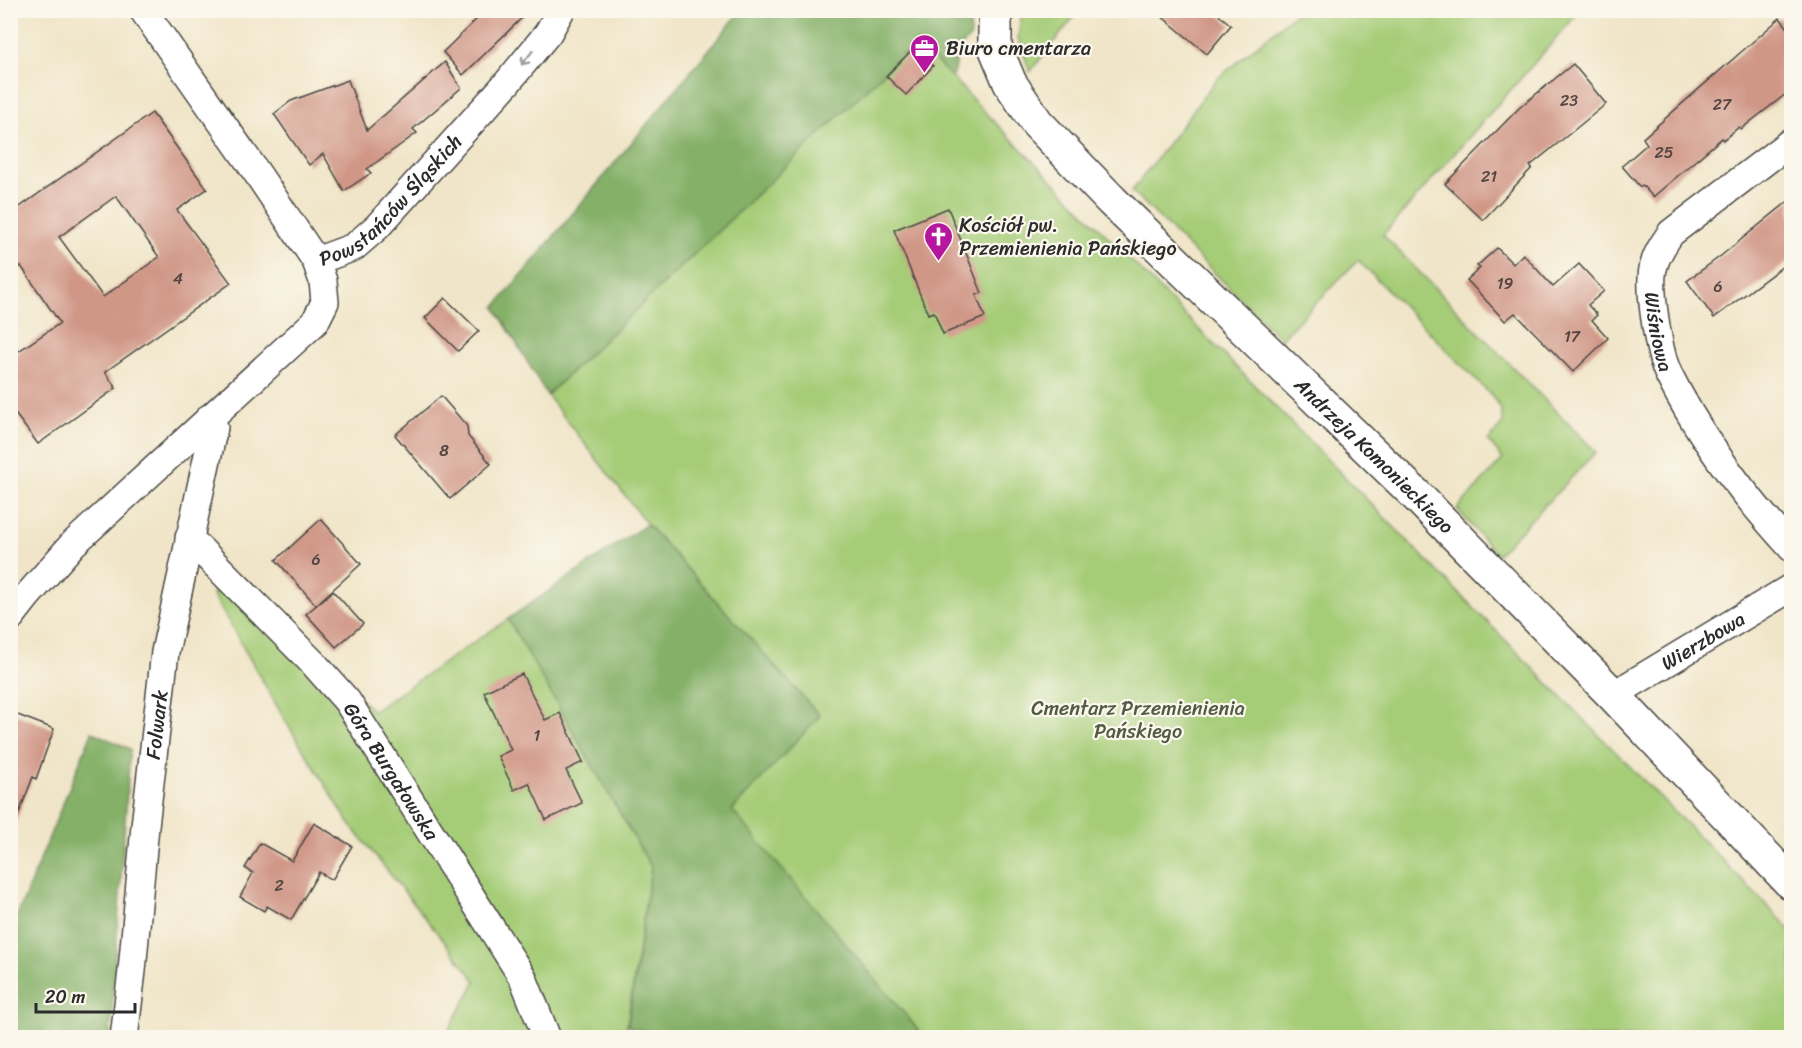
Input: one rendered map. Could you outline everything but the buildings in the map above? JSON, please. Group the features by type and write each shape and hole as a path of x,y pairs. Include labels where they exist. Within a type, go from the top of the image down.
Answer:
{"street":[{"name":"Powstańców Śląskich","path":"143,10 316,261 354,247 377,227 507,83 548,33 561,10"},
{"name":"Andrzeja Komonieckiego","path":"995,10 995,47 1010,83 1037,123 1112,201 1414,493 1613,696 1791,884"},
{"name":"Wiśniowa","path":"1791,141 1671,233 1653,266 1651,288 1667,370 1709,444 1765,518 1791,548"},
{"path":"10,618 28,594 74,544 315,322 325,302 323,281 316,261"},
{"name":"Folwark","path":"123,1038 165,652 214,428 209,418"},
{"name":"Góra Burgałowska","path":"189,538 315,665 347,701 523,978 547,1038"},
{"name":"Wierzbowa","path":"1613,696 1791,586"}],"green space":[{"path":"741,11 969,11 971,36 959,49 952,78 917,41 547,395 495,307"},
{"path":"1022,11 1079,11 1030,72 1018,38"},
{"path":"1298,11 1580,11 1383,235 1596,452 1497,555 1457,509 1503,459 1488,441 1503,423 1501,409 1493,397 1358,260 1281,339 1132,191 1216,80"},
{"name":"Cmentarz Przemienienia Pańskiego","path":"917,40 976,103 1791,930 1791,1037 924,1037 731,810 819,716 647,524 547,395"},
{"path":"647,524 820,716 732,810 924,1037 664,1038 628,1026 651,867 508,619"},
{"path":"236,586 373,711 508,619 651,867 625,1037 445,1037 476,981 349,823 285,720 212,593"},
{"path":"92,732 130,749 110,1037 11,1037 11,931"}],"place":[{"name":"Biuro cmentarza","path":"925,74"},
{"name":"Kościół pw. Przemienienia Pańskiego","path":"938,262"}]}
